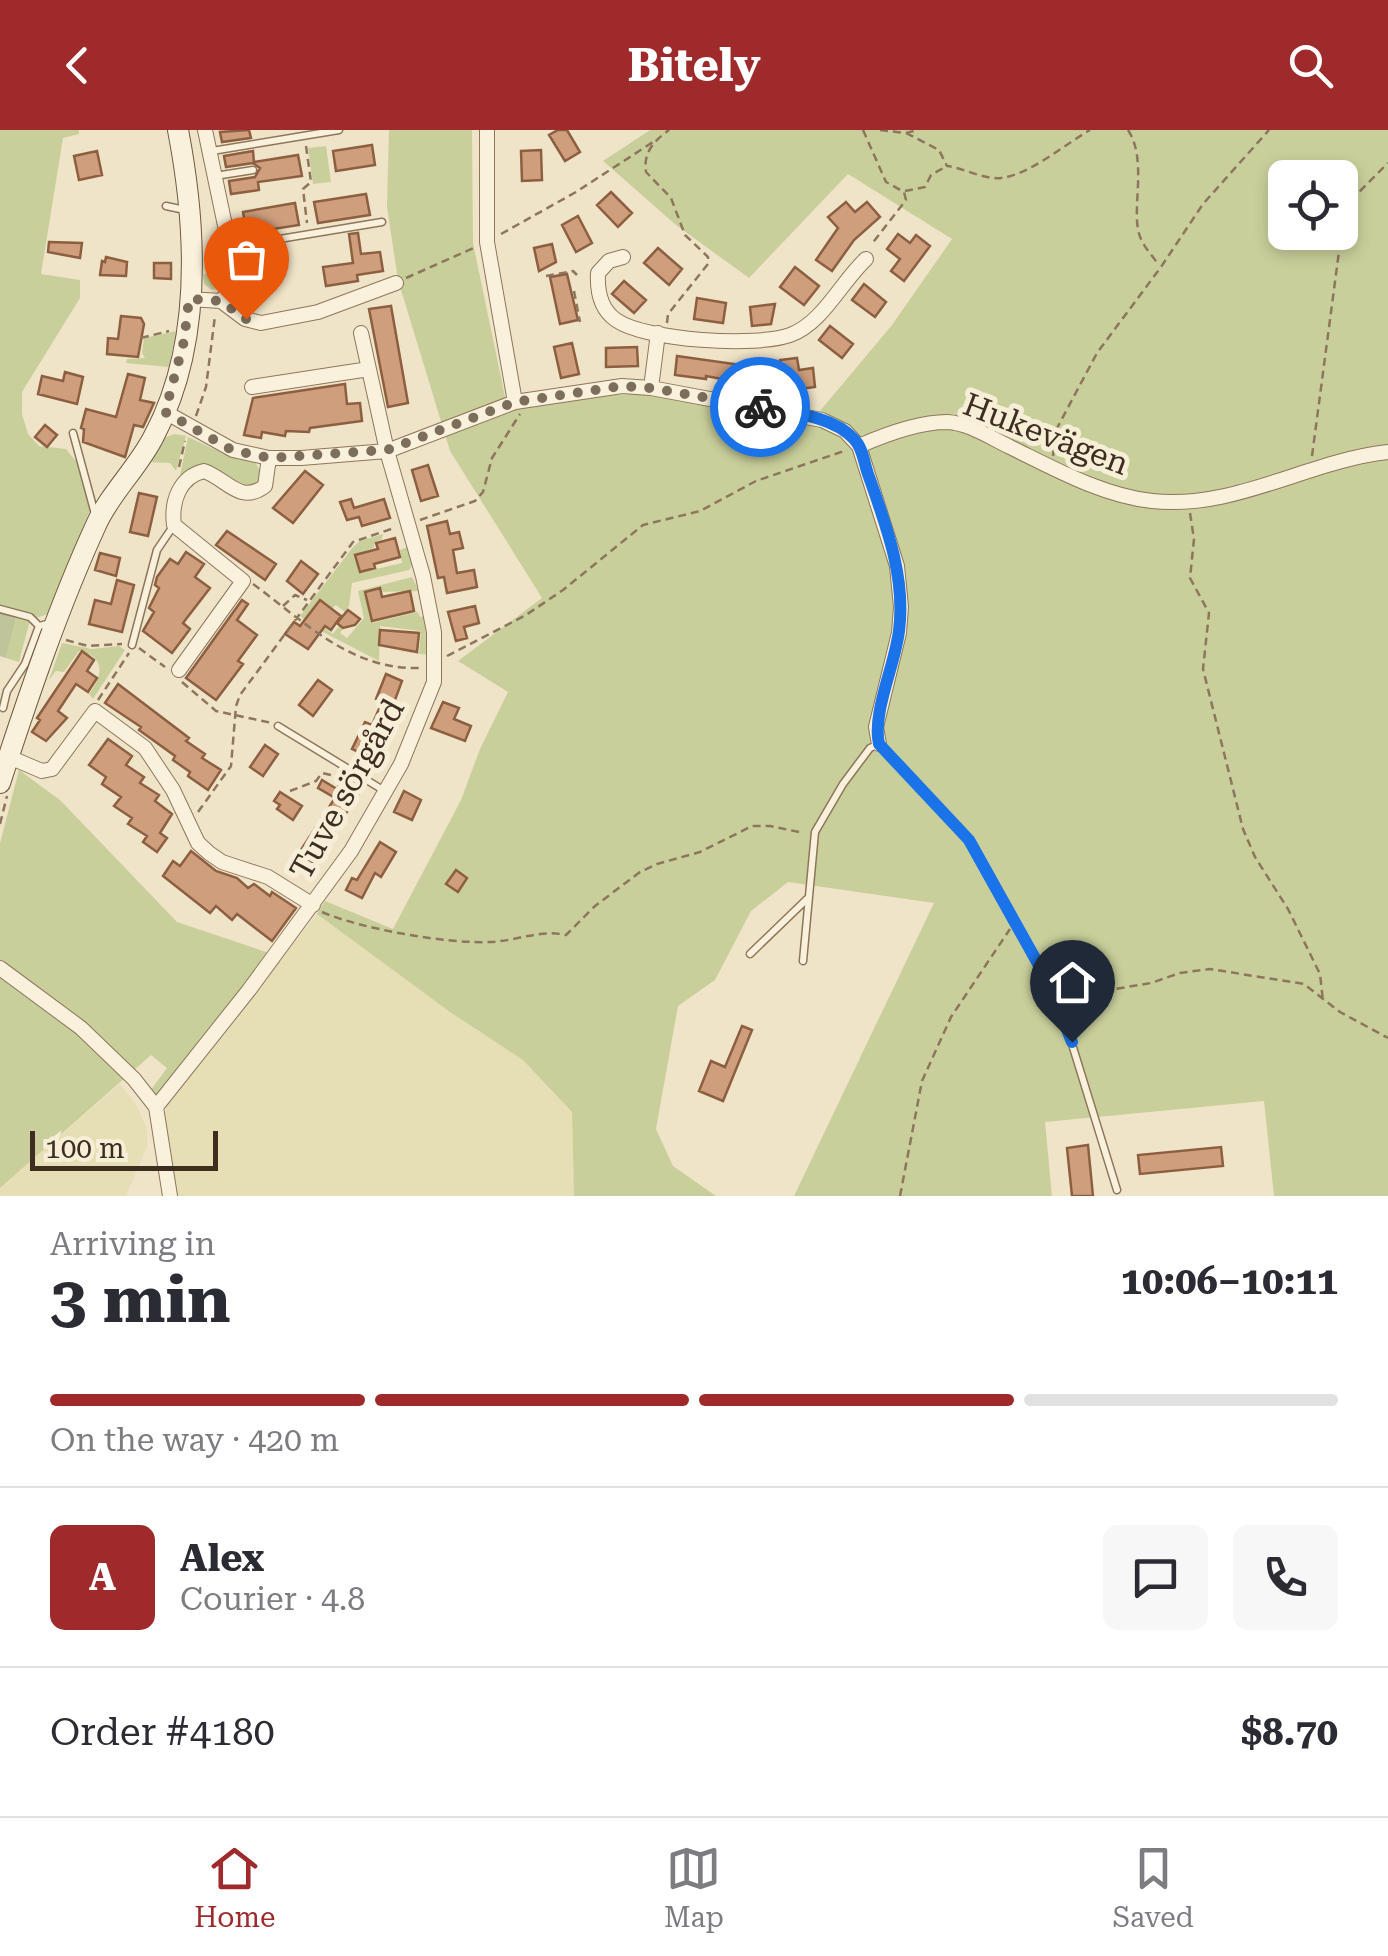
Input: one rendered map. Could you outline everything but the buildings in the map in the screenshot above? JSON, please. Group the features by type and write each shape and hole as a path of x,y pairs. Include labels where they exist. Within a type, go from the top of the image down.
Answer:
{"street":[{"path":"0,783 48,625 97,522 154,438 165,412 184,341 194,254 178,130"},
{"path":"205,130 235,284 221,301"},
{"path":"487,130 487,242 518,402"},
{"path":"623,257 609,261 598,273 599,296 614,319 662,334 756,343 792,335 822,311 866,259"},
{"path":"189,299 221,301 246,319 260,323 318,312 396,282"},
{"name":"Tuve sörgård","path":"156,1107 313,906 351,850 427,706 437,663 434,628 387,450 361,332"},
{"path":"651,388 662,334"},
{"path":"252,387 369,369"},
{"path":"165,412 232,450 269,458 387,450 518,402 622,386 822,420 845,431 860,446 897,566 901,607 890,678 876,726 879,744"},
{"name":"Hukevägen","path":"860,446 946,422 963,425 1051,467 1123,494 1150,501 1190,502 1245,492 1356,455 1388,452"},
{"path":"179,670 244,580 174,526 180,487 188,477 204,471 242,494 252,494 264,486 269,458"},
{"path":"8,758 42,771 52,769 94,711 145,748 190,820 198,842 209,853 222,862 268,877 313,906"},
{"path":"0,968 80,1028 134,1079 156,1107 170,1196"}],"lane":[{"path":"210,151 339,130"},
{"path":"215,176 253,170"},
{"path":"166,206 191,213"},
{"path":"230,247 382,222"},
{"path":"73,433 97,522"},
{"path":"132,645 157,550 174,526"},
{"path":"0,608 48,625 7,691 1,708 24,714"},
{"path":"278,726 385,790"},
{"path":"803,961 815,832 843,784 870,748 879,744 969,840 1046,978 1060,1008 1117,1190"},
{"path":"750,954 808,898"}],"path":[{"path":"396,282 487,242 576,192 669,130"},
{"path":"864,130 886,182 904,192 925,186 931,175 947,166 1001,178 1028,171 1090,130"},
{"path":"880,130 918,130"},
{"path":"1128,130 1135,140 1140,183 1139,236 1161,268"},
{"path":"1051,467 1056,430 1097,353 1161,268 1202,204 1269,130"},
{"path":"906,133 939,150 947,166"},
{"path":"304,136 311,182 302,189 309,234"},
{"path":"654,142 646,156 646,172 672,198 685,235 708,257 708,264 668,314 662,334"},
{"path":"1310,469 1344,206 1388,163"},
{"path":"866,259 872,243 906,200 904,192"},
{"path":"546,276 573,271 577,276"},
{"path":"574,291 580,322"},
{"path":"177,473 189,427 206,387 215,312 221,301"},
{"path":"142,338 177,329"},
{"path":"190,820 231,766 240,695 354,542 475,501 483,492 492,458 520,414 518,402"},
{"path":"244,580 336,647 374,664 392,668 437,663 563,590 643,525 700,512 756,481 860,446"},
{"path":"1190,502 1194,539 1190,578 1209,614 1203,669 1243,829 1320,974 1323,1000"},
{"path":"283,606 295,595 308,601"},
{"path":"94,711 132,645"},
{"path":"290,791 316,781 322,773 330,775"},
{"path":"313,906 363,926 464,941 523,939 546,931 566,935 595,906 657,864 700,852 752,826 815,832"},
{"path":"900,1196 922,1082 951,1017 1015,926"},
{"path":"1060,1008 1091,993 1210,969 1304,984 1323,1000 1388,1038"}],"shaded area":[{"path":"317,914 450,1012 523,1060 572,1112 574,1196 177,1196 165,1125 166,1105"},
{"path":"120,1084 147,1128 147,1147 126,1196 0,1196 0,1188"}],"green space":[{"path":"0,130 79,130 79,134 63,138 41,274 80,280 80,298 22,392 22,414 28,434 39,446 66,449 80,466 91,507 51,613 30,620 19,662 6,658 16,619 0,610"},
{"path":"389,130 472,130 473,243 508,411 573,396 644,394 809,424 892,325 952,239 848,174 749,278 676,225 603,161 650,130 1388,130 1388,1196 1274,1196 1264,1101 1045,1122 1052,1196 794,1196 934,903 788,882 751,911 715,980 678,1006 656,1129 673,1166 716,1196 574,1196 572,1112 523,1060 450,1012 317,914 325,901 393,929 461,800 508,692 458,661 542,598 450,451 398,280 387,207"},
{"path":"326,146 331,182 313,184 308,148"},
{"path":"223,240 229,273 223,286 212,290 204,284 203,274 217,273 220,264 216,241"},
{"path":"176,331 169,367 126,363 127,359 145,358 144,338"},
{"path":"186,436 176,471 170,463 144,462 163,438"},
{"path":"188,437 227,455 255,462 262,474 261,481 247,490 197,466 180,475"},
{"path":"383,534 374,548 354,555 359,573 402,563 400,550 407,547 412,566 409,570 352,583 345,612 320,599 309,614 321,624 317,629 300,616 353,547"},
{"path":"412,577 419,591 383,592 380,588 365,592 372,623 418,612 420,617 424,616 428,655 391,650 419,653 421,631 380,626 379,661 321,631 323,627 333,634 339,626 343,629 340,633 347,638 364,618 358,591"},
{"path":"0,610 16,619 6,658 0,656"},
{"path":"62,643 92,649 119,646 125,650 93,699 89,694 99,668 88,654 79,651 64,672 56,671 49,680"},
{"path":"19,770 60,800 177,922 272,954 280,962 166,1105 150,1091 167,1068 151,1055 0,1188 0,843"}],"way so far":[{"path":"246,319 221,301 189,299 184,341 165,412 207,438 249,455 302,458 387,450 515,402 622,386 760,407"}],"route":[{"path":"760,407 822,420 845,431 860,446 897,566 901,607 890,678 876,726 879,744 969,840 1046,978 1072,1042"}]}
